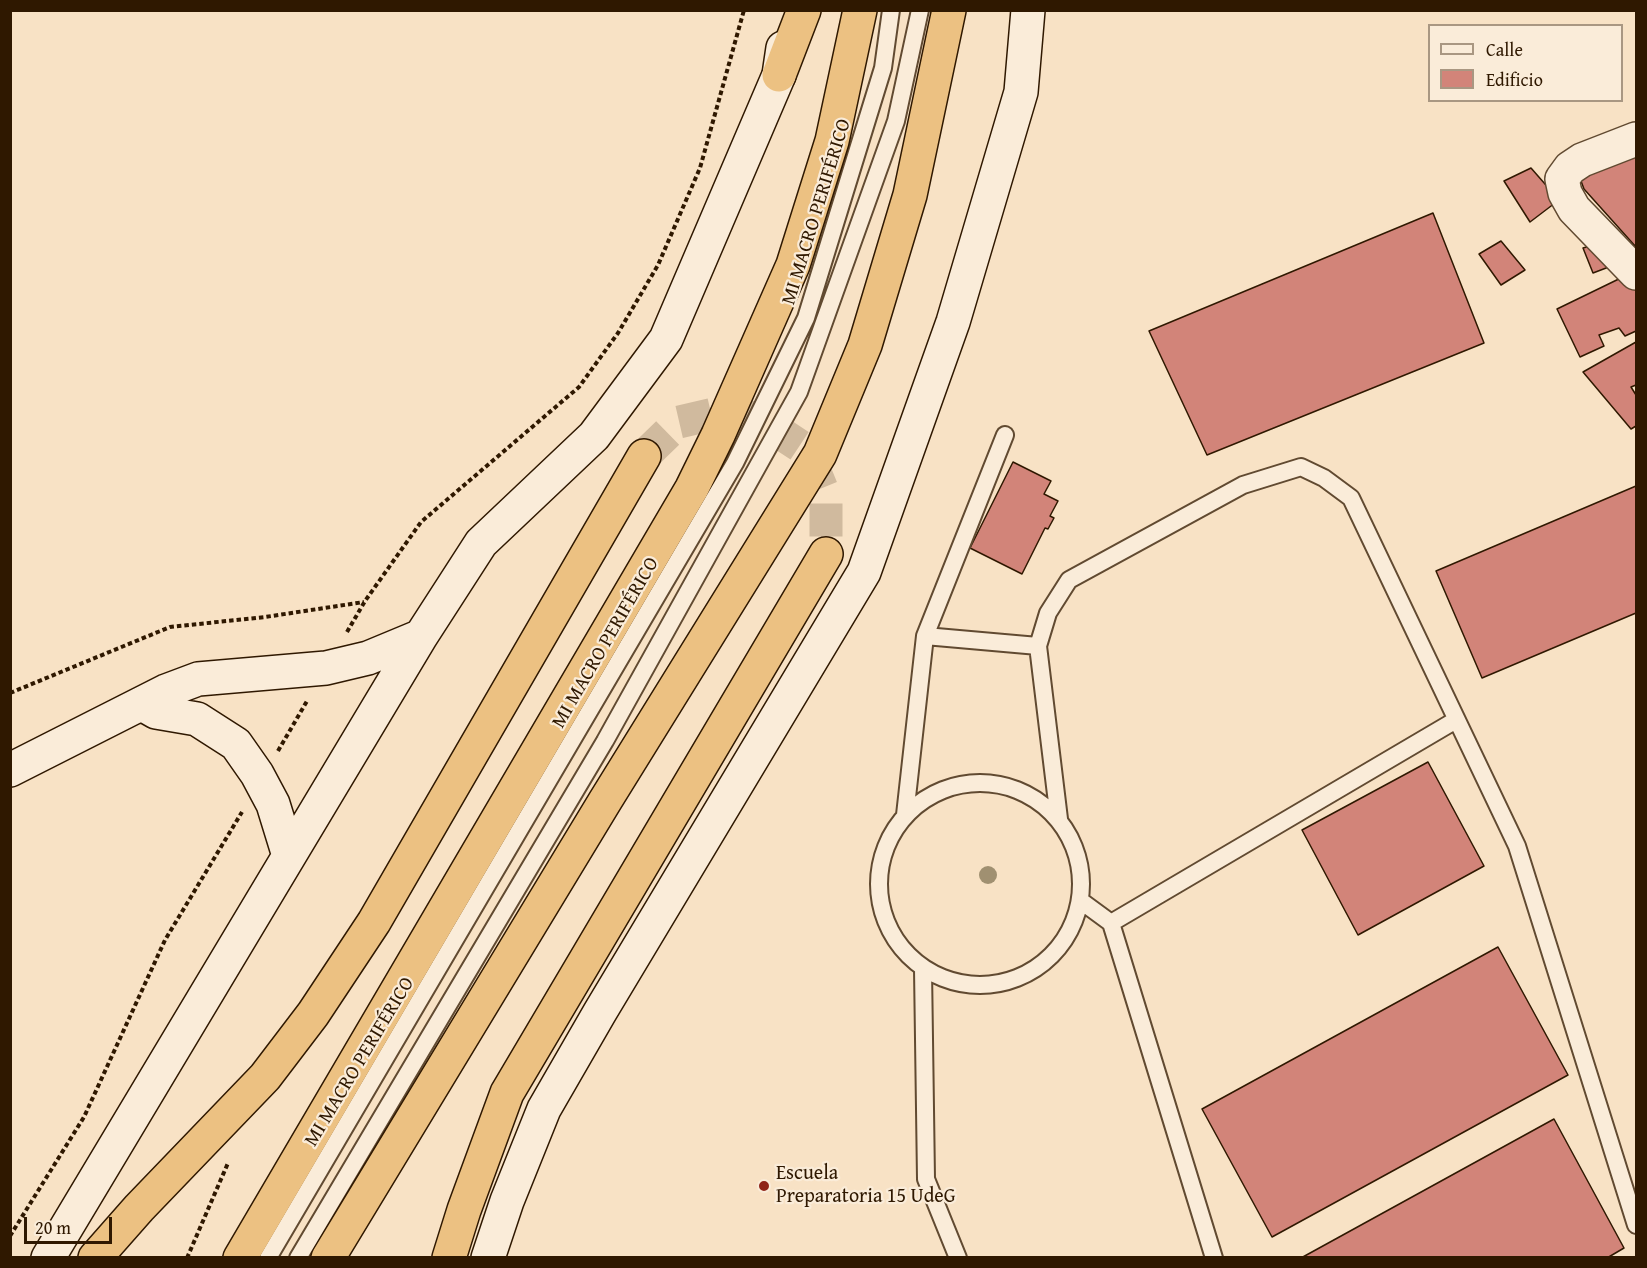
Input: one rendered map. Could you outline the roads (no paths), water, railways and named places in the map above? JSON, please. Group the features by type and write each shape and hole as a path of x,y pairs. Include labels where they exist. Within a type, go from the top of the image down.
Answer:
{"highway":[{"path":"779,75 804,10"},
{"path":"240,1257 692,488 718,435 793,265 832,141 860,10"},
{"path":"328,1257 604,801 820,454 865,345 907,205 949,10"},
{"path":"95,1257 265,1077 313,1014 380,911 644,456"},
{"path":"449,1257 507,1092 826,555"}],"main road":[{"path":"48,1257 421,636 481,543 594,436 666,339 779,75 788,10"},
{"path":"488,1257 507,1201 544,1109 864,572 953,322 1018,103 1021,92 1028,10"},
{"path":"1636,139 1582,160 1570,168 1562,179 1565,193 1574,209 1636,273"},
{"path":"10,770 166,691 198,679 330,667 368,658 421,636"},
{"path":"142,704 156,712 197,719 236,744 257,774 273,804 289,856"}],"lane":[{"name":"MI MACRO PERIFÉRICO","path":"268,1257 735,463 806,318 883,68 891,10"},
{"name":"MI MACRO PERIFÉRICO","path":"298,1257 605,741 799,392 896,121 920,10"},
{"path":"905,815 925,636 1005,435"},
{"path":"1059,819 1038,646 1048,613 1069,580 1243,485 1301,467 1324,478 1351,498 1516,846 1636,1225"},
{"path":"925,636 1038,646"},
{"path":"1111,923 1456,720"},
{"path":"965,783 977,783 1001,784 1033,796 1059,819 1077,853 1082,872 1081,901 1070,933 1049,959 1020,977 988,986 954,983 923,969 898,945 882,914 878,879 886,845 905,815 932,794 965,783"},
{"path":"1081,901 1111,923 1214,1257"},
{"path":"923,969 926,1179 958,1257"}],"tunnel":[{"path":"644,456 679,422 731,410 765,423 806,450 826,499 826,554"}],"place":[{"name":"Escuela Preparatoria 15 UdeG","path":"764,1186"}]}
